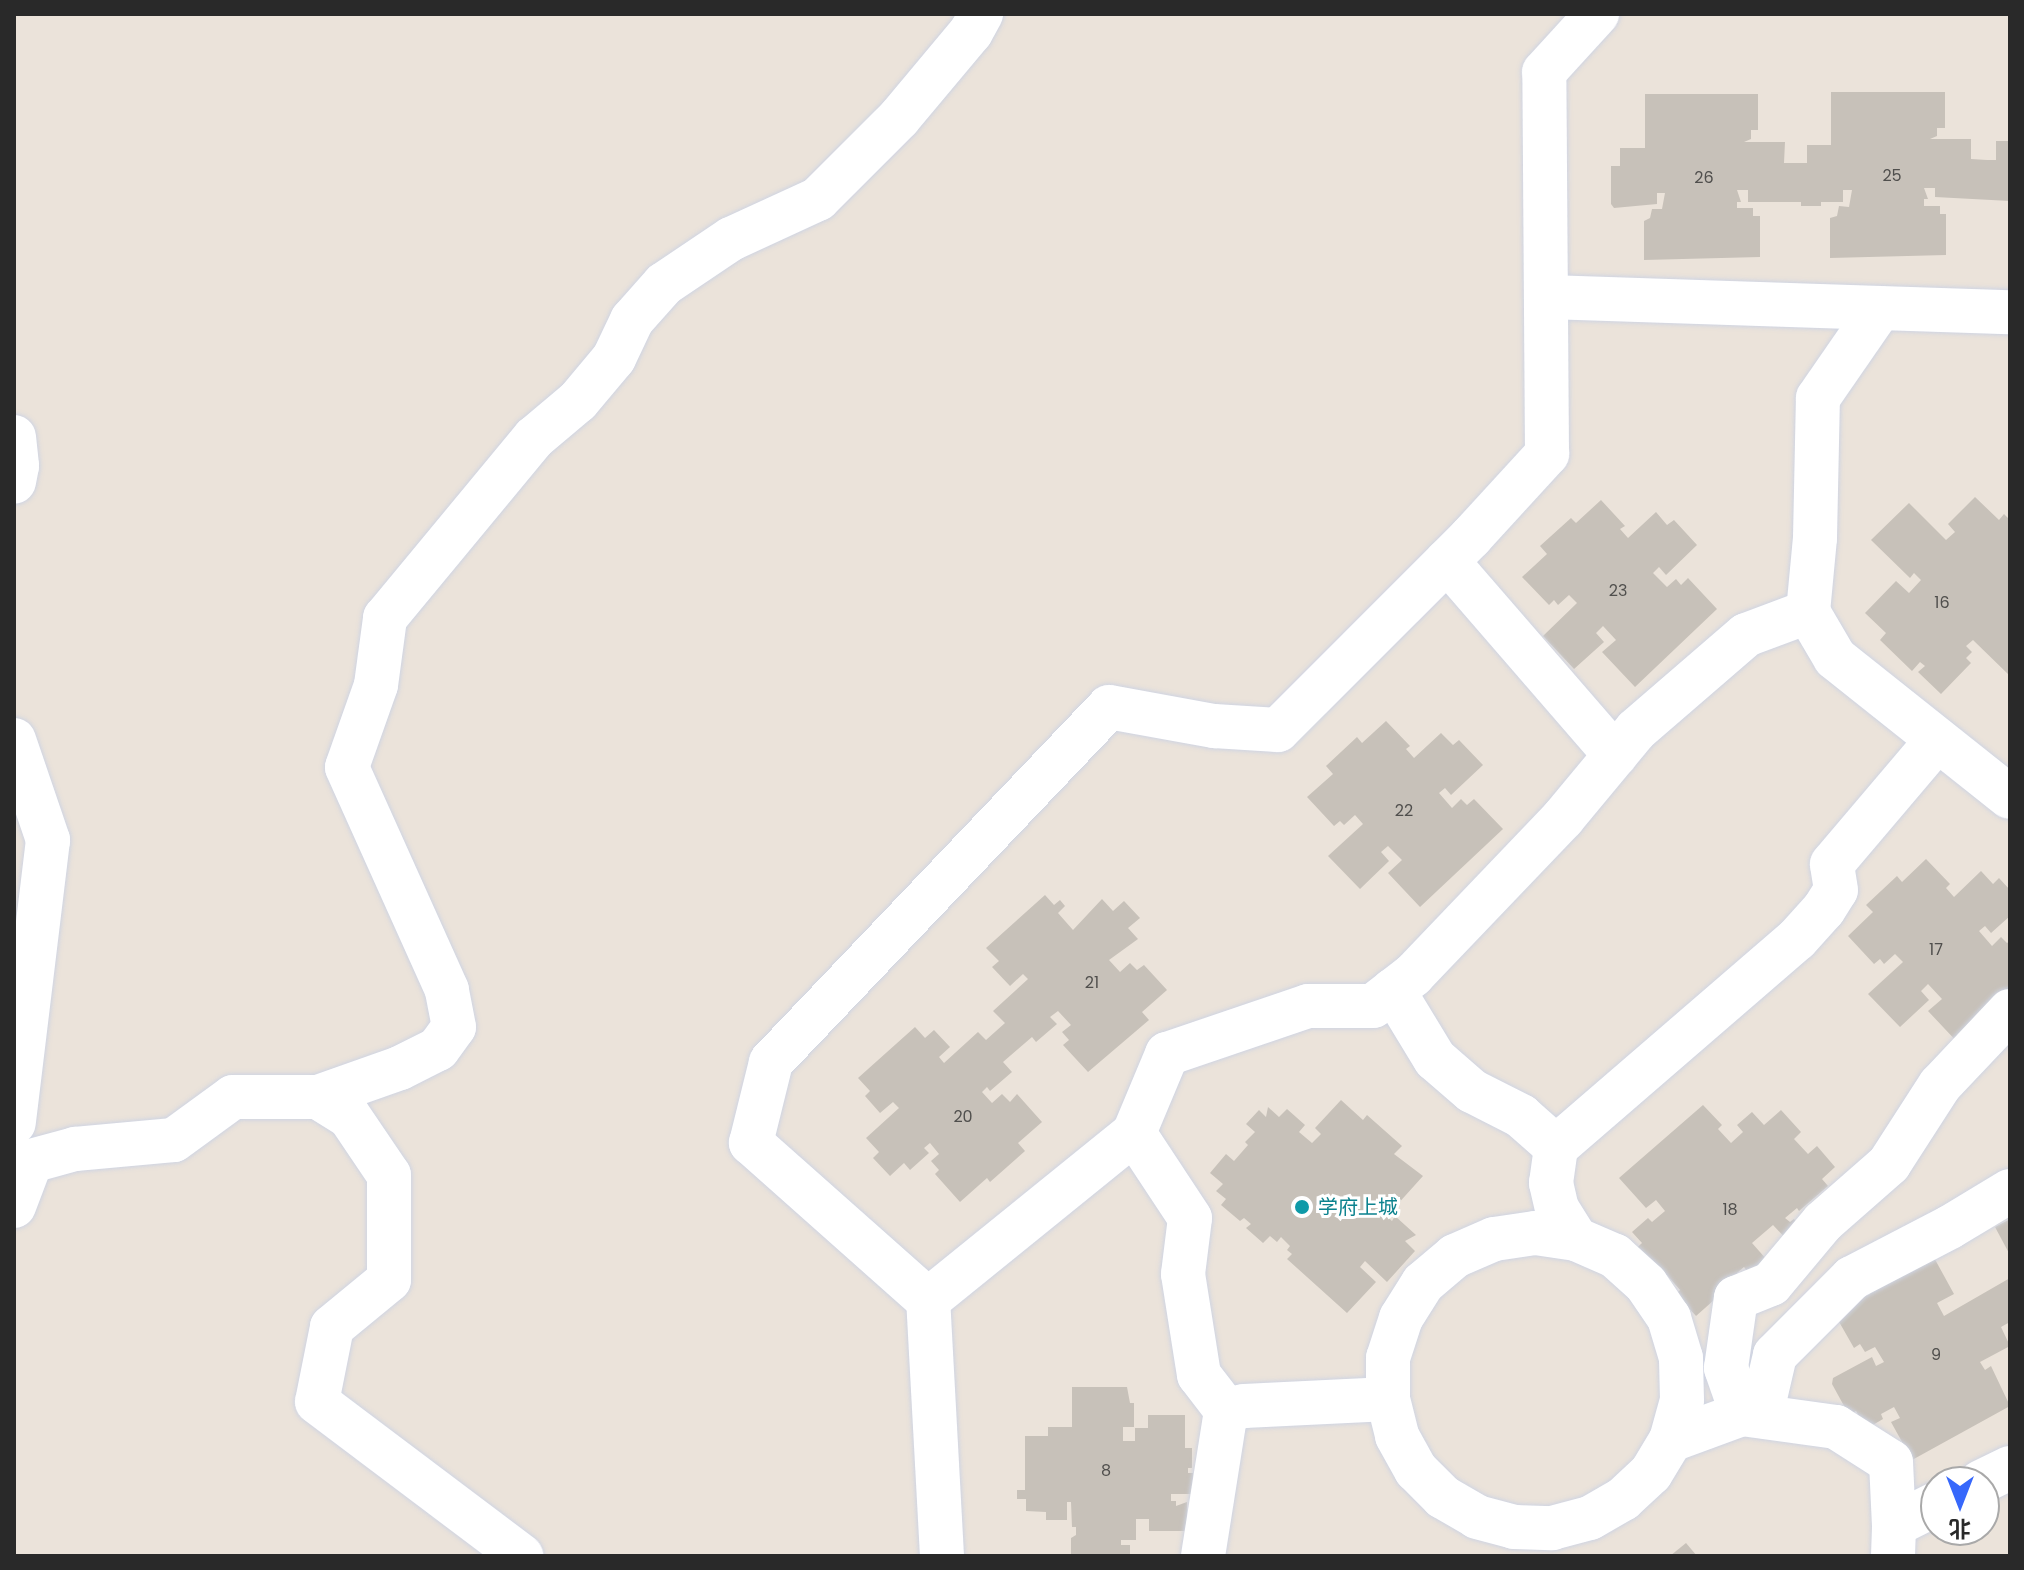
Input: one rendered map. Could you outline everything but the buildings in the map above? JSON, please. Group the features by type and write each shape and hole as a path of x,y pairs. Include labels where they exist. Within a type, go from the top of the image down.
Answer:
{"street":[{"path":"14,1206 31,1161 75,1149 174,1140 233,1097 318,1097 400,1068 438,1049 454,1027 447,990 347,767 376,685 385,618 534,438 578,401 614,358 632,320 664,284 731,239 818,199 899,118 971,32 981,14"},
{"path":"942,1556 928,1300 751,1143 771,1062 1109,707 1214,726 1278,730 1447,561 1547,454 1544,72 1597,14"},
{"path":"1547,297 2010,312"},
{"path":"1880,308 1818,398 1815,538 1808,612 1835,658 2010,797"},
{"path":"14,437 17,466 14,482"},
{"path":"1447,561 1615,755"},
{"path":"928,1300 1134,1133 1167,1054 1308,1006 1373,1006 1413,975 1563,818 1636,730 1746,635 1808,612"},
{"path":"14,740 43,815 48,840 29,883 14,1123"},
{"path":"1576,1239 1557,1209 1551,1183 1556,1147 1797,939 1824,909 1836,890 1832,864 1937,740"},
{"path":"1393,990 1435,1059 1472,1091 1521,1116 1556,1147"},
{"path":"1742,1414 1726,1368 1736,1298 1771,1284 1823,1222 1889,1164 1940,1085 2010,1011"},
{"path":"318,1097 349,1116 389,1175 389,1280 332,1327 317,1402 521,1556"},
{"path":"1134,1133 1190,1218 1183,1274 1199,1375 1226,1410 1203,1556"},
{"path":"1671,1440 1742,1414 1765,1398 1775,1355 1852,1278 2010,1191"},
{"path":"1535,1233 1576,1239 1615,1256 1646,1284 1669,1318 1681,1358 1682,1400 1671,1440 1651,1473 1623,1499 1548,1542 1514,1527 1477,1517 1443,1497 1416,1470 1397,1436 1388,1399 1388,1358 1401,1318 1423,1283 1455,1256 1494,1239 1535,1233"},
{"path":"1226,1410 1290,1402 1388,1399"},
{"path":"1742,1414 1836,1427 1891,1462 1893,1540"},
{"path":"1893,1540 1920,1517"}],"place":[{"name":"学府上城","path":"1302,1207"}]}
